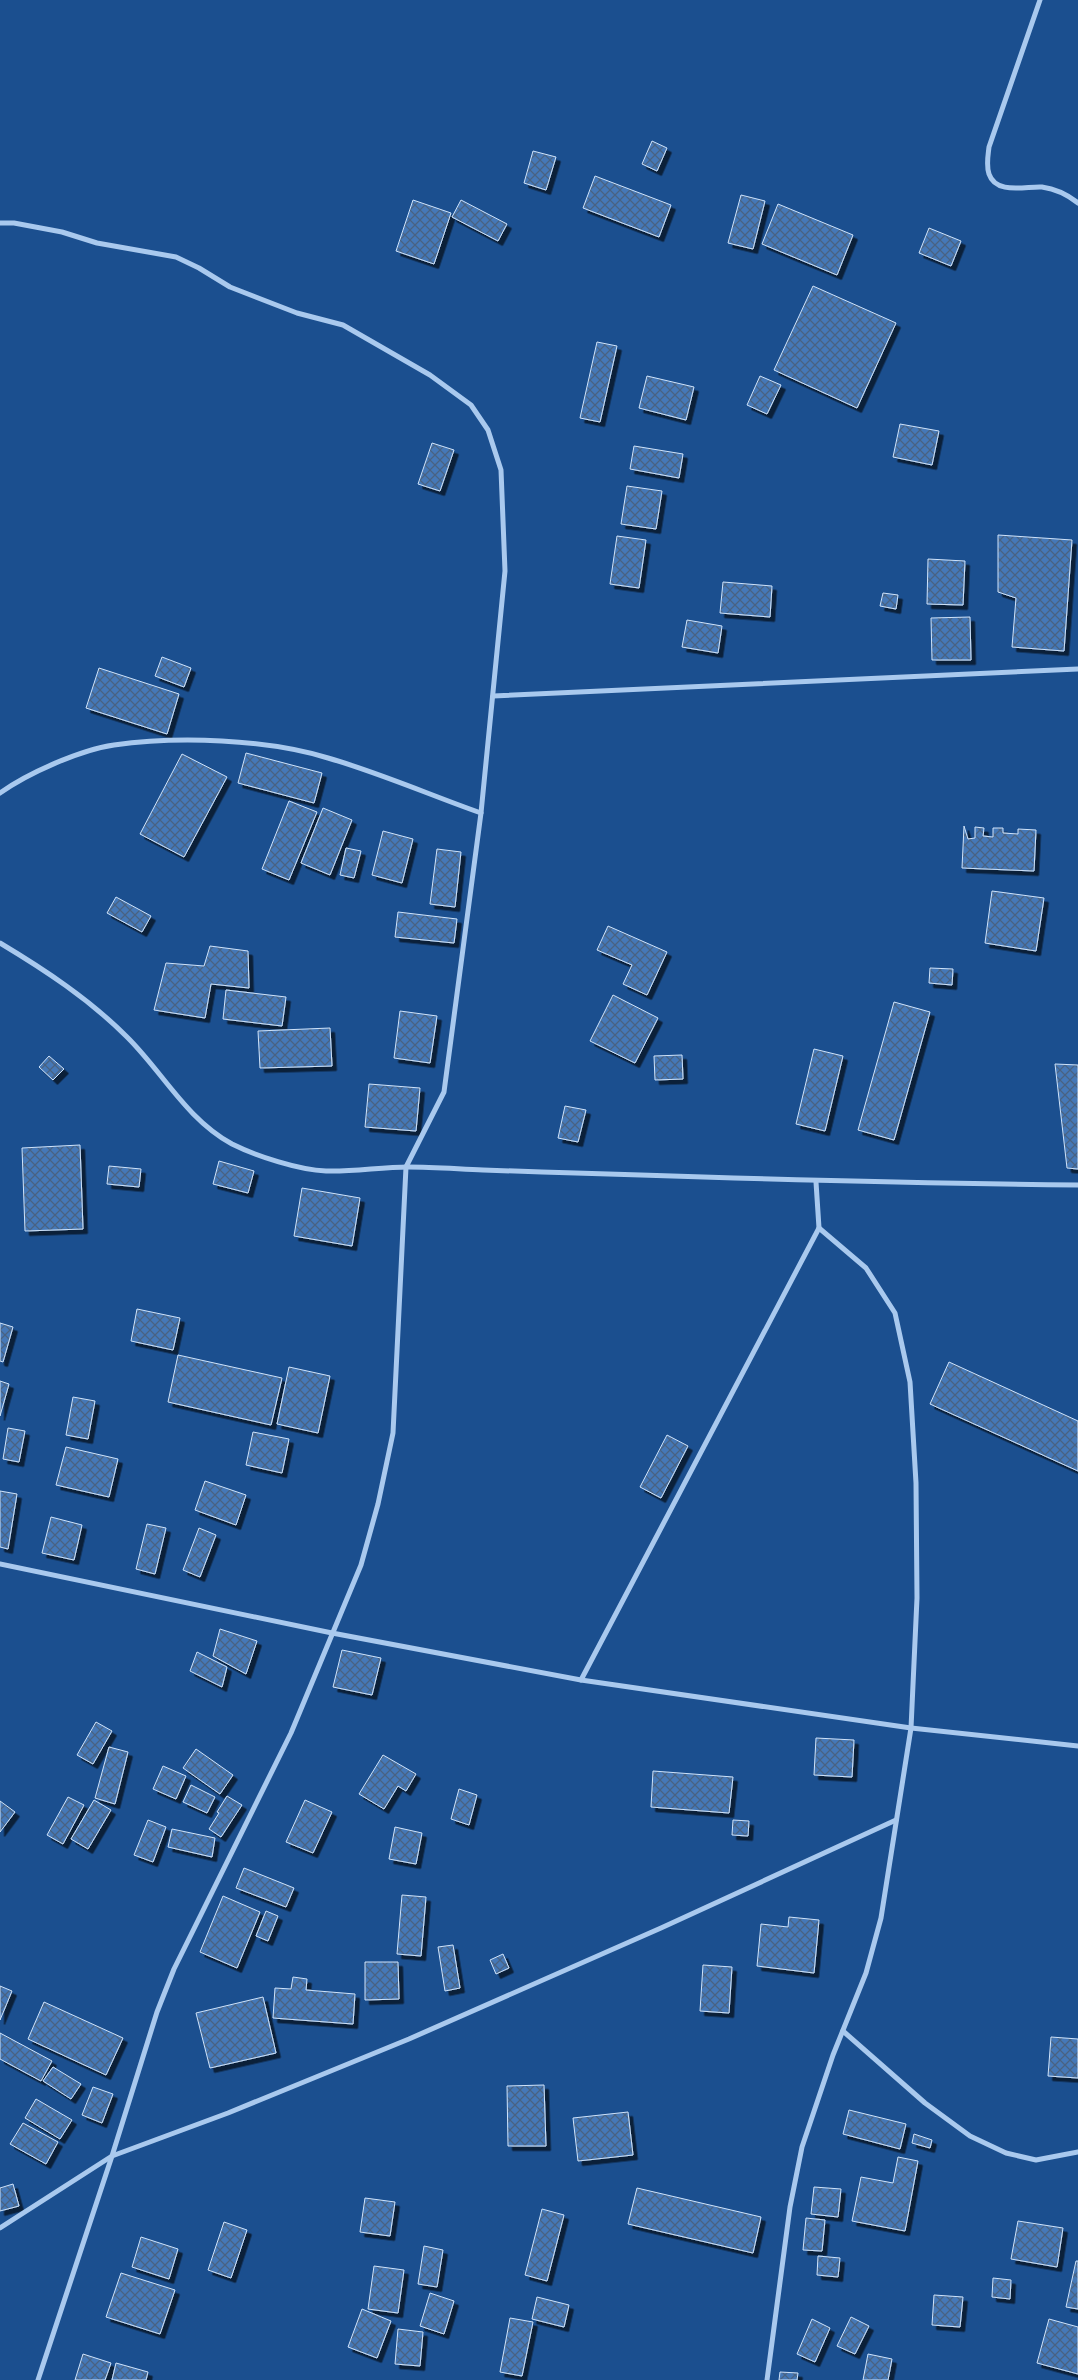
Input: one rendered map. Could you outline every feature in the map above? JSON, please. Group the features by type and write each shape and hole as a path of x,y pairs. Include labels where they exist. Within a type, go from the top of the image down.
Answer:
{"street":[{"path":"1040,0 989,147 988,171 989,176 997,185 1008,188 1043,187 1059,191 1078,204"},
{"path":"0,222 62,232 97,243 176,257 240,291 297,313 343,325 430,375 471,405 488,430 501,470 505,571 481,813 444,1092 406,1167 392,1433 378,1504 360,1565 291,1733 174,1970 157,2012 38,2380"},
{"path":"493,696 1078,669"},
{"path":"0,793 58,762 113,745 160,741 208,741 266,744 327,757 481,813"},
{"path":"0,943 40,967 96,1008 128,1037 154,1067 172,1093 202,1121 230,1143 267,1159 324,1171 406,1167 816,1182 1078,1185"},
{"path":"581,1680 819,1228 816,1182"},
{"path":"767,2380 790,2207 802,2148 833,2055 866,1973 881,1918 910,1728 917,1598 916,1483 910,1382 895,1313 866,1268 819,1228"},
{"path":"0,1564 233,1610 332,1633 581,1680 910,1728 1078,1746"},
{"path":"0,2228 112,2156 228,2113 409,2039 660,1928 896,1820"},
{"path":"843,2031 925,2103 970,2136 1006,2153 1036,2160 1078,2152"}],"building":[{"path":"652,141 667,148 657,171 642,164"},
{"path":"533,151 556,157 546,190 524,183"},
{"path":"595,176 671,205 659,237 583,208"},
{"path":"741,195 765,201 753,249 728,243"},
{"path":"413,200 451,213 434,264 396,251"},
{"path":"461,200 507,224 498,241 452,217"},
{"path":"778,204 853,235 837,275 762,244"},
{"path":"929,228 961,241 951,266 919,253"},
{"path":"813,286 896,323 857,408 774,370"},
{"path":"597,342 617,346 600,422 580,418"},
{"path":"647,376 694,387 686,420 639,408"},
{"path":"760,376 781,385 767,414 747,405"},
{"path":"900,424 939,431 932,465 893,457"},
{"path":"432,443 454,450 440,491 418,484"},
{"path":"634,446 683,454 679,478 630,469"},
{"path":"627,486 662,491 656,529 621,524"},
{"path":"998,535 1072,540 1064,651 1012,647 1016,598 998,592"},
{"path":"617,536 646,540 639,588 610,584"},
{"path":"928,559 965,561 963,605 927,604"},
{"path":"723,582 772,586 770,617 720,613"},
{"path":"883,593 898,595 896,609 880,606"},
{"path":"970,617 971,660 932,660 931,618"},
{"path":"687,620 722,626 718,653 682,647"},
{"path":"162,657 191,668 184,687 155,676"},
{"path":"99,668 179,694 167,734 86,708"},
{"path":"246,753 322,773 314,803 238,783"},
{"path":"182,754 227,777 184,857 140,834"},
{"path":"289,801 317,812 289,880 262,869"},
{"path":"323,808 352,820 330,875 301,863"},
{"path":"964,826 968,839 975,838 975,827 984,828 983,836 993,837 993,828 1003,828 1003,833 1018,834 1018,829 1036,830 1034,871 962,868"},
{"path":"383,831 413,839 402,883 372,875"},
{"path":"346,848 361,851 354,878 340,875"},
{"path":"437,849 461,852 455,907 430,904"},
{"path":"992,891 1044,898 1036,951 985,943"},
{"path":"116,897 151,916 142,932 107,913"},
{"path":"398,912 457,919 454,943 395,937"},
{"path":"608,926 667,952 647,995 623,984 632,965 597,950"},
{"path":"210,946 248,951 249,988 211,984 205,1018 154,1010 166,963 204,966"},
{"path":"930,968 953,969 952,985 929,983"},
{"path":"226,990 286,997 282,1026 223,1019"},
{"path":"613,995 658,1018 635,1063 590,1041"},
{"path":"894,1002 930,1012 894,1140 858,1130"},
{"path":"400,1011 437,1016 430,1063 394,1058"},
{"path":"330,1028 332,1066 260,1068 258,1031"},
{"path":"814,1049 843,1056 825,1131 796,1124"},
{"path":"682,1055 683,1079 655,1080 654,1056"},
{"path":"49,1056 64,1069 53,1080 39,1067"},
{"path":"1055,1064 1078,1065 1078,1169 1067,1168"},
{"path":"369,1084 420,1088 416,1131 365,1127"},
{"path":"565,1106 586,1110 578,1142 558,1138"},
{"path":"80,1145 83,1229 25,1231 22,1148"},
{"path":"219,1161 254,1171 248,1193 213,1184"},
{"path":"109,1166 141,1169 139,1187 107,1184"},
{"path":"302,1188 360,1198 352,1246 294,1236"},
{"path":"137,1309 180,1318 173,1350 131,1341"},
{"path":"0,1323 13,1327 3,1362 0,1361"},
{"path":"178,1355 282,1378 271,1425 168,1402"},
{"path":"949,1362 1078,1421 1078,1471 930,1404"},
{"path":"289,1367 330,1376 318,1433 277,1424"},
{"path":"0,1381 9,1384 0,1416"},
{"path":"73,1397 95,1401 88,1439 66,1435"},
{"path":"8,1428 25,1431 19,1462 3,1459"},
{"path":"253,1432 289,1439 282,1473 246,1465"},
{"path":"667,1435 688,1446 661,1498 640,1487"},
{"path":"66,1447 118,1459 109,1497 56,1485"},
{"path":"205,1481 246,1495 236,1525 195,1510"},
{"path":"0,1491 17,1494 8,1549 0,1547"},
{"path":"51,1517 82,1525 74,1560 42,1553"},
{"path":"147,1524 166,1528 155,1574 136,1569"},
{"path":"199,1528 216,1535 200,1577 183,1570"},
{"path":"220,1629 257,1641 246,1674 213,1656"},
{"path":"342,1650 381,1658 372,1695 333,1687"},
{"path":"197,1652 227,1667 222,1687 190,1671"},
{"path":"96,1722 112,1731 93,1764 77,1755"},
{"path":"816,1738 854,1740 852,1777 814,1775"},
{"path":"109,1747 128,1752 115,1804 95,1798"},
{"path":"196,1749 233,1775 220,1794 183,1768"},
{"path":"383,1755 416,1774 406,1791 398,1786 384,1809 359,1794"},
{"path":"163,1766 186,1776 176,1799 153,1789"},
{"path":"653,1771 733,1777 729,1813 651,1807"},
{"path":"191,1785 215,1797 207,1813 183,1802"},
{"path":"459,1789 477,1795 469,1825 451,1819"},
{"path":"227,1796 242,1805 221,1837 209,1829"},
{"path":"68,1797 84,1805 63,1844 47,1835"},
{"path":"94,1800 111,1810 88,1849 71,1839"},
{"path":"305,1800 332,1812 313,1853 286,1842"},
{"path":"0,1801 15,1812 0,1832"},
{"path":"148,1820 166,1827 153,1862 134,1855"},
{"path":"733,1820 749,1821 748,1836 732,1835"},
{"path":"395,1827 422,1833 416,1864 389,1859"},
{"path":"172,1829 215,1838 212,1857 168,1847"},
{"path":"244,1868 294,1888 286,1907 236,1888"},
{"path":"402,1895 426,1897 421,1956 397,1954"},
{"path":"223,1896 260,1912 237,1968 200,1952"},
{"path":"266,1911 278,1916 268,1941 256,1936"},
{"path":"789,1917 819,1920 814,1973 757,1966 761,1924 788,1927"},
{"path":"453,1945 460,1988 445,1991 438,1947"},
{"path":"503,1954 509,1968 496,1974 490,1960"},
{"path":"365,1962 398,1962 399,1999 365,2000"},
{"path":"703,1965 732,1967 729,2013 700,2011"},
{"path":"293,1977 307,1979 306,1990 355,1994 353,2024 273,2018 275,1988 291,1989"},
{"path":"0,1986 12,1991 0,2020"},
{"path":"263,1997 276,2053 210,2068 196,2013"},
{"path":"44,2002 123,2038 106,2075 28,2039"},
{"path":"0,2033 52,2061 41,2081 0,2059"},
{"path":"1051,2037 1078,2039 1078,2078 1048,2076"},
{"path":"53,2067 81,2084 71,2099 43,2081"},
{"path":"544,2085 546,2146 508,2146 507,2086"},
{"path":"93,2087 113,2094 102,2123 82,2115"},
{"path":"36,2099 72,2120 60,2139 25,2118"},
{"path":"849,2110 906,2124 900,2149 843,2134"},
{"path":"628,2112 633,2155 578,2161 573,2118"},
{"path":"23,2123 58,2142 46,2164 10,2144"},
{"path":"914,2134 932,2140 930,2148 912,2143"},
{"path":"898,2157 918,2161 905,2231 852,2221 861,2177 893,2183"},
{"path":"13,2184 19,2206 0,2211 0,2188"},
{"path":"814,2187 841,2189 838,2217 811,2214"},
{"path":"637,2188 761,2217 753,2253 628,2224"},
{"path":"365,2198 395,2202 390,2236 360,2232"},
{"path":"542,2209 564,2215 547,2281 525,2275"},
{"path":"806,2218 825,2220 822,2251 803,2250"},
{"path":"1018,2221 1063,2228 1057,2267 1011,2259"},
{"path":"224,2222 247,2230 231,2278 208,2270"},
{"path":"141,2237 178,2249 169,2279 132,2267"},
{"path":"424,2246 443,2250 437,2287 418,2284"},
{"path":"818,2256 840,2258 838,2277 817,2275"},
{"path":"1076,2261 1078,2261 1078,2309 1066,2307"},
{"path":"374,2266 404,2270 398,2313 368,2309"},
{"path":"121,2273 175,2290 160,2334 106,2317"},
{"path":"993,2278 1011,2280 1010,2299 992,2297"},
{"path":"430,2293 454,2301 444,2334 420,2326"},
{"path":"934,2295 963,2297 960,2327 932,2325"},
{"path":"537,2297 569,2305 564,2327 532,2319"},
{"path":"362,2309 391,2321 377,2358 348,2347"},
{"path":"851,2317 869,2326 855,2354 837,2346"},
{"path":"510,2318 533,2322 522,2376 500,2372"},
{"path":"812,2319 830,2328 815,2362 797,2354"},
{"path":"1049,2319 1078,2327 1078,2374 1037,2363"},
{"path":"398,2329 423,2332 420,2366 395,2364"},
{"path":"83,2354 111,2363 105,2380 75,2380"},
{"path":"868,2354 892,2359 888,2380 863,2380"},
{"path":"116,2363 148,2372 146,2380 112,2380"},
{"path":"780,2372 798,2373 797,2380 779,2380"}]}
